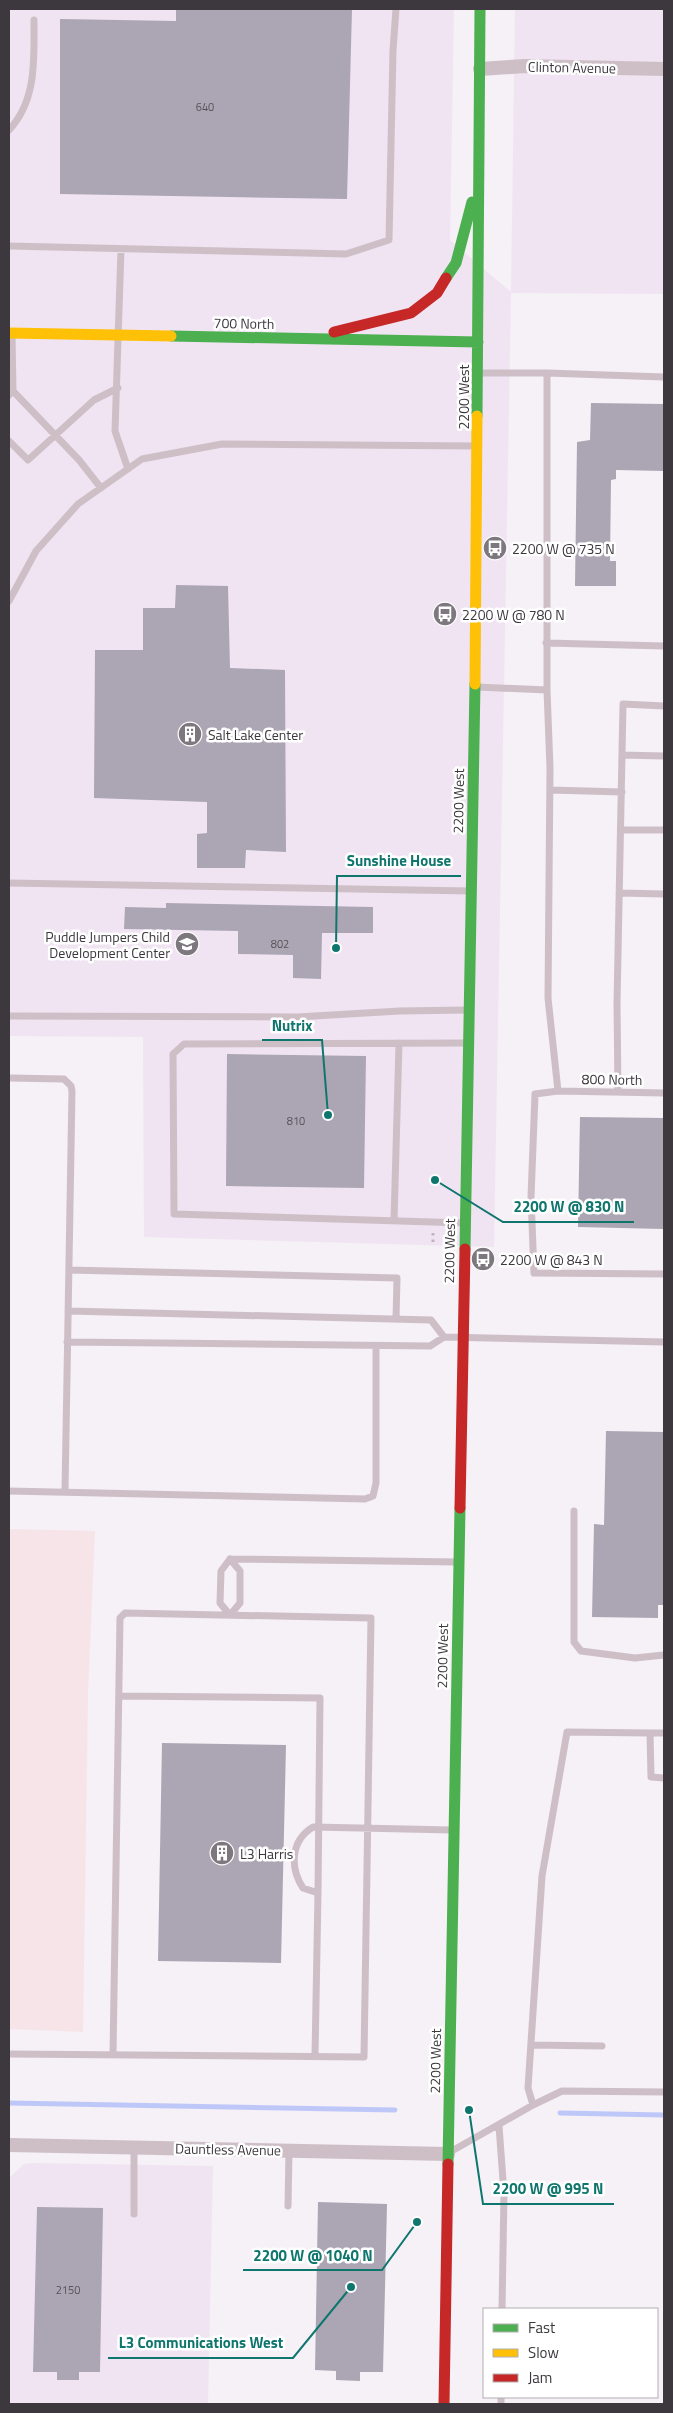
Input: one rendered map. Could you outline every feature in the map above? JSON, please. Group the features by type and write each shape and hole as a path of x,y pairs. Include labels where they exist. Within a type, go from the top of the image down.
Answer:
{"street":[{"name":"2200 West","path":"444,2404 475,687 480,9"},
{"name":"Clinton Avenue","path":"480,69 525,66 664,70"},
{"path":"308,339 411,313 437,293 456,264 480,173"},
{"name":"700 North","path":"10,333 478,342"},
{"name":"Dauntless Avenue","path":"9,2145 448,2154"}],"lane":[{"path":"9,246 346,254 388,240 393,50 396,9"},
{"path":"9,130 20,119 34,78 34,20"},
{"path":"121,249 118,388 115,431 128,469"},
{"path":"10,333 11,393 54,434 101,488"},
{"path":"478,373 664,377"},
{"path":"547,373 546,643 550,790 548,998 558,1091"},
{"path":"9,441 28,460 54,434 94,400 118,388"},
{"path":"9,601 36,551 78,504 142,459 222,444 478,446"},
{"path":"546,643 664,646"},
{"path":"475,687 547,690"},
{"path":"618,1092 617,1003 622,830 623,704 664,706"},
{"path":"622,755 664,756"},
{"path":"550,790 622,792"},
{"path":"622,830 664,830"},
{"path":"9,883 471,891"},
{"path":"620,893 664,894"},
{"path":"9,1016 297,1017 400,1011 468,1010"},
{"path":"394,1221 399,1043"},
{"path":"465,1223 174,1214 173,1054 184,1044 468,1043"},
{"path":"9,1078 64,1079 71,1086 65,1491"},
{"name":"800 North","path":"664,1093 558,1091 535,1094 531,1197 534,1273 664,1274"},
{"path":"69,1270 396,1278 396,1319"},
{"path":"68,1311 431,1320 444,1337"},
{"path":"67,1342 430,1346 444,1337 664,1342"},
{"path":"9,1491 365,1499 373,1496 376,1483 376,1346"},
{"path":"574,1511 574,1642 581,1651 635,1658 664,1655"},
{"path":"230,1559 459,1562"},
{"path":"230,1559 240,1571 240,1603 230,1615"},
{"path":"230,1559 221,1571 220,1602 230,1615"},
{"path":"9,2054 113,2055 315,2056 364,2057 371,1618 125,1612 120,1618 113,2055"},
{"path":"119,1696 320,1698 315,2056"},
{"path":"533,2105 528,2088 542,1876 567,1732 664,1733"},
{"path":"650,1733 651,1777 664,1778"},
{"path":"318,1893 304,1888 297,1878 294,1862 297,1844 305,1831 313,1827 454,1830"},
{"path":"531,2046 602,2046"},
{"path":"448,2154 533,2105 562,2091 664,2092"},
{"path":"499,2126 504,2194 502,2308"},
{"path":"134,2148 134,2214"},
{"path":"288,2206 289,2150"}],"shaded area":[{"path":"9,9 454,9 450,240 511,292 515,9 664,9 664,294 511,293 494,1247 144,1237 143,1037 9,1036"},
{"path":"9,1529 95,1531 88,1693 83,2032 9,2029"},
{"path":"24,2164 213,2166 208,2404 9,2404 9,2178"}],"building":[{"path":"176,9 352,9 347,199 60,194 60,19 176,21"},
{"path":"591,403 664,404 664,471 616,470 616,479 611,480 610,561 616,561 616,586 575,586 577,442 590,440"},
{"name":"Salt Lake Center","path":"176,585 228,586 230,668 285,670 286,852 246,850 245,868 197,868 197,834 207,833 207,802 94,798 95,650 143,650 143,608 175,608"},
{"path":"166,903 373,907 373,933 322,933 321,979 293,978 293,955 238,954 238,931 124,929 125,907 166,908"},
{"path":"227,1054 366,1056 364,1188 226,1186"},
{"path":"580,1117 664,1118 664,1229 578,1227"},
{"path":"606,1431 664,1432 664,1605 658,1605 658,1618 592,1617 594,1524 604,1525"},
{"name":"L3 Harris","path":"162,1743 286,1745 281,1963 158,1961"},
{"path":"318,2202 387,2204 383,2372 360,2372 360,2381 336,2380 336,2371 315,2370"},
{"path":"37,2207 103,2208 100,2372 79,2372 79,2380 57,2380 57,2372 33,2372"}],"waterway":[{"path":"9,2103 395,2110"},
{"path":"560,2113 664,2115"}],"traffic: fast":[{"path":"477,416 480,9"},
{"path":"446,278 456,263 472,202"},
{"path":"171,336 478,342"},
{"path":"465,1249 475,684"},
{"path":"448,2164 460,1508"}],"traffic: slow":[{"path":"9,333 171,336"},
{"path":"475,684 477,416"}],"traffic: jam":[{"path":"334,332 411,313 437,293 446,278"},
{"path":"460,1508 465,1249"},
{"path":"444,2404 448,2164"}],"place":[{"name":"2200 W @ 735 N","path":"495,548"},
{"name":"2200 W @ 780 N","path":"445,614"},
{"name":"Salt Lake Center","path":"190,734"},
{"name":"Puddle Jumpers Child Development Center","path":"187,944"},
{"name":"Sunshine House","path":"336,948"},
{"name":"Nutrix","path":"328,1115"},
{"name":"2200 W @ 830 N","path":"435,1180"},
{"name":"2200 W @ 843 N","path":"483,1259"},
{"name":"L3 Harris","path":"222,1853"},
{"name":"2200 W @ 995 N","path":"469,2110"},
{"name":"2200 W @ 1040 N","path":"417,2222"},
{"name":"L3 Communications West","path":"351,2287"}]}
